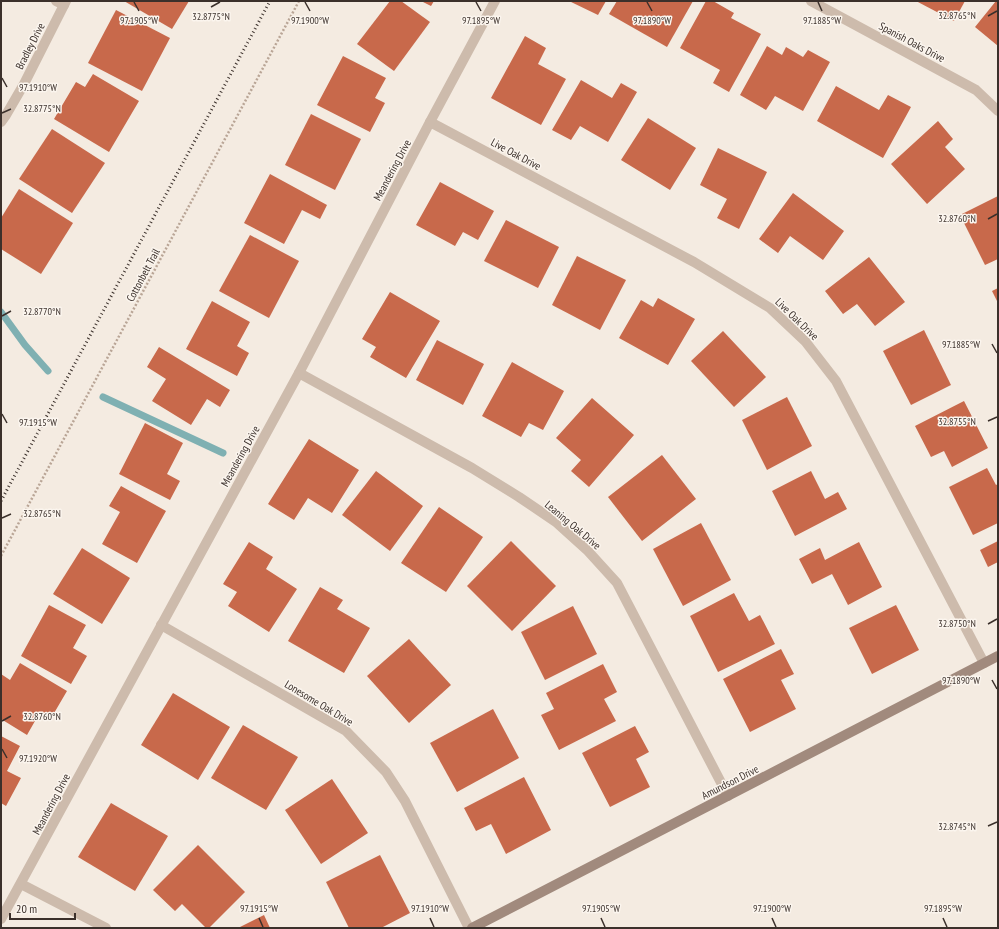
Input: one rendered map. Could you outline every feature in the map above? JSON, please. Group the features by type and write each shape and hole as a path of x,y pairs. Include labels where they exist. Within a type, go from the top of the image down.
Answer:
{"street":[{"name":"Meandering Drive","path":"1,919 299,373 495,1"},
{"name":"Spanish Oaks Drive","path":"811,1 976,90 998,111"},
{"name":"Bradley Drive","path":"1,122 24,84 62,2"},
{"name":"Live Oak Drive","path":"430,122 694,262 770,308 800,337 836,381 984,663"},
{"name":"Leaning Oak Drive","path":"299,373 472,468 556,522 588,550 617,583 728,796"},
{"name":"Lonesome Oak Drive","path":"161,625 346,731 386,772 405,801 471,928"},
{"name":"Amundson Drive","path":"471,928 998,656"},
{"path":"21,884 106,928"}],"path":[{"name":"Cottonbelt Trail","path":"1,556 299,1"}],"building":[{"path":"124,1 189,1 172,29"},
{"path":"390,1 401,1 430,22 394,71 357,44"},
{"path":"421,1 434,1 431,6"},
{"path":"569,1 606,1 598,15"},
{"path":"617,1 693,1 667,47 609,14"},
{"path":"706,1 713,1 734,13 731,18 761,34 729,92 713,83 720,70 680,48"},
{"path":"916,1 965,1 954,21"},
{"path":"996,1 998,1 998,46 975,27"},
{"path":"116,10 170,38 142,91 88,63"},
{"path":"525,36 546,48 538,64 566,79 541,125 491,98"},
{"path":"767,46 782,55 786,47 803,57 808,50 830,62 803,111 775,96 766,110 740,95"},
{"path":"343,56 386,78 375,98 385,103 370,132 317,105"},
{"path":"93,74 139,101 109,152 54,119 76,82 85,87"},
{"path":"581,80 612,98 621,83 637,92 608,142 580,126 571,140 552,130"},
{"path":"836,86 879,110 888,95 911,107 883,158 817,121"},
{"path":"311,114 361,139 335,190 285,165"},
{"path":"648,118 696,148 670,190 621,160"},
{"path":"938,121 953,139 945,147 965,169 927,204 891,164"},
{"path":"52,129 105,163 72,213 19,179"},
{"path":"718,148 767,172 739,229 717,218 727,199 700,185"},
{"path":"270,174 327,205 320,219 302,210 284,244 244,223"},
{"path":"440,182 494,211 478,240 463,232 455,246 416,225"},
{"path":"19,189 73,223 41,274 1,249 1,218"},
{"path":"793,193 844,231 823,260 790,236 778,253 759,239"},
{"path":"998,196 998,259 985,265 960,215"},
{"path":"506,220 559,247 538,288 484,261"},
{"path":"250,235 299,261 269,318 219,291"},
{"path":"577,256 626,280 600,330 552,305"},
{"path":"869,257 905,302 875,326 857,304 843,314 825,291"},
{"path":"998,288 998,303 992,291"},
{"path":"390,292 440,321 406,378 370,357 376,347 362,339"},
{"path":"658,298 695,319 668,365 619,338 641,300 653,307"},
{"path":"212,301 250,322 237,346 249,353 237,376 186,349"},
{"path":"924,330 951,385 911,405 883,351"},
{"path":"723,331 766,377 734,407 691,361"},
{"path":"437,340 484,364 463,405 416,380"},
{"path":"159,347 230,390 220,407 207,399 191,425 152,401 166,379 147,367"},
{"path":"512,362 564,391 543,430 529,423 521,437 482,416"},
{"path":"787,397 812,446 767,470 742,420"},
{"path":"592,398 634,435 589,487 571,471 581,460 556,438"},
{"path":"964,401 988,448 952,467 944,451 931,457 915,426"},
{"path":"145,423 183,443 167,474 180,481 170,500 119,474"},
{"path":"309,439 359,470 332,513 308,498 294,520 268,504"},
{"path":"662,455 696,499 642,541 608,497"},
{"path":"987,468 996,485 998,484 998,523 973,535 949,487"},
{"path":"376,471 423,506 390,551 342,515"},
{"path":"811,471 825,499 838,492 847,509 795,536 772,491"},
{"path":"121,486 166,511 137,563 102,544 120,512 109,506"},
{"path":"439,507 483,537 446,592 401,563"},
{"path":"701,523 731,580 683,606 653,549"},
{"path":"511,541 556,586 512,631 467,586"},
{"path":"998,541 998,562 988,567 980,550"},
{"path":"249,542 273,557 266,569 297,589 269,632 228,606 237,592 223,584"},
{"path":"859,542 882,587 848,605 832,574 812,584 799,559 820,548 825,560"},
{"path":"82,548 130,578 102,624 53,594"},
{"path":"320,587 343,600 337,609 370,628 344,673 288,641"},
{"path":"734,593 749,621 760,615 775,644 718,672 690,616"},
{"path":"49,605 86,625 73,648 87,656 71,684 21,656"},
{"path":"896,605 919,650 872,674 849,628"},
{"path":"573,606 597,654 545,680 521,632"},
{"path":"409,639 451,685 409,723 367,676"},
{"path":"781,649 794,674 781,680 796,709 750,732 723,679"},
{"path":"20,663 67,691 50,720 39,714 27,735 1,719 1,674 10,680"},
{"path":"603,664 617,692 604,699 616,721 559,750 541,715 554,709 546,693"},
{"path":"173,693 230,727 198,780 141,745"},
{"path":"493,709 519,758 457,792 430,743"},
{"path":"243,725 298,757 266,810 211,778"},
{"path":"635,726 649,752 636,759 650,787 610,807 582,753"},
{"path":"1,736 20,746 7,771 21,778 6,806 1,803"},
{"path":"524,777 551,830 506,854 491,824 476,831 464,808"},
{"path":"332,779 368,833 321,864 285,810"},
{"path":"111,803 168,836 135,891 78,857"},
{"path":"198,845 245,892 209,928 206,928 182,904 175,911 153,890"},
{"path":"380,855 410,913 381,928 349,928 326,882"},
{"path":"264,915 270,928 238,928"}],"waterway":[{"path":"1,312 25,345 48,371"},
{"path":"103,397 223,453"}],"railway":[{"path":"1,501 270,1"}]}
